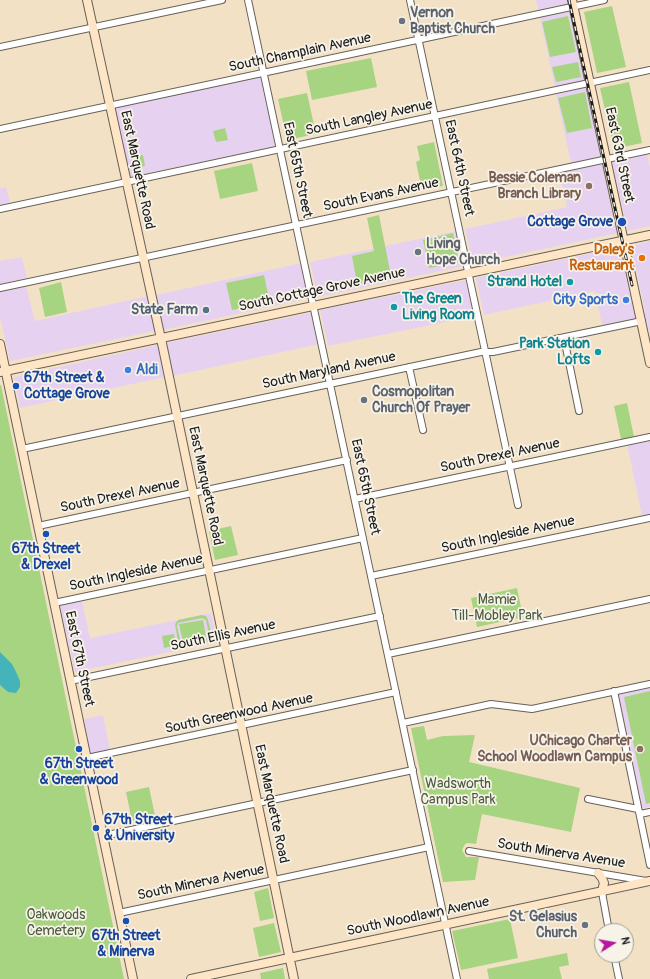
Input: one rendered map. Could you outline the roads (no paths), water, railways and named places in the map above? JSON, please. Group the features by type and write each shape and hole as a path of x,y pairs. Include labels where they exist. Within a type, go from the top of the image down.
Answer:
{"street":[{"name":"East Marquette Road","path":"87,0 161,338 294,979"},
{"path":"0,47 222,0"},
{"name":"East 65th Street","path":"248,0 331,383 457,979"},
{"name":"East 64th Street","path":"410,0 518,505"},
{"name":"South Champlain Avenue","path":"0,129 418,40 572,3 604,0"},
{"name":"East 63rd Street","path":"572,3 648,343 650,363"},
{"name":"South Langley Avenue","path":"0,209 650,70"},
{"name":"South Evans Avenue","path":"0,288 650,150"},
{"name":"South Cottage Grove Avenue","path":"3,371 650,235"},
{"name":"South Maryland Avenue","path":"22,449 481,352 493,352 642,321"},
{"path":"564,338 579,411"},
{"name":"East 67th Street","path":"0,344 3,371 22,449 133,979"},
{"path":"409,367 422,430"},
{"name":"South Drexel Avenue","path":"355,499 650,437"},
{"name":"South Drexel Avenue","path":"38,526 347,460"},
{"name":"South Ingleside Avenue","path":"371,576 650,518"},
{"name":"South Ingleside Avenue","path":"54,603 363,538"},
{"path":"388,654 650,599"},
{"name":"South Ellis Avenue","path":"70,681 380,616"},
{"path":"403,723 491,704 532,709 650,684"},
{"path":"614,691 650,865"},
{"name":"South Greenwood Avenue","path":"87,758 396,692"},
{"path":"103,836 413,770"},
{"path":"588,799 639,811 650,812"},
{"name":"South Minerva Avenue","path":"119,913 429,848"},
{"name":"South Minerva Avenue","path":"469,851 604,873 649,882"},
{"path":"598,873 604,883 602,892 608,923"},
{"name":"South Woodlawn Avenue","path":"191,979 649,882"},
{"path":"616,963 619,979"}],"water":[{"path":"0,652 12,664 20,681 20,687 16,693 8,692 0,685"}],"railway":[{"path":"569,0 632,285"}],"place":[{"name":"Vernon Baptist Church","path":"402,21"},
{"name":"Bessie Coleman Branch Library","path":"589,186"},
{"name":"Cottage Grove","path":"622,222"},
{"name":"Living Hope Church","path":"418,252"},
{"name":"Daley's Restaurant","path":"642,258"},
{"name":"Strand Hotel","path":"570,282"},
{"name":"City Sports","path":"626,300"},
{"name":"The Green Living Room","path":"394,307"},
{"name":"State Farm","path":"206,310"},
{"name":"Park Station Lofts","path":"598,352"},
{"name":"Aldi","path":"128,370"},
{"name":"67th Street & Cottage Grove","path":"16,386"},
{"name":"Cosmopolitan Church Of Prayer","path":"364,400"},
{"name":"67th Street & Drexel","path":"46,534"},
{"name":"67th Street & Greenwood","path":"79,749"},
{"name":"UChicago Charter School Woodlawn Campus","path":"640,749"},
{"name":"67th Street & University","path":"96,828"},
{"name":"67th Street & Minerva","path":"126,921"},
{"name":"St. Gelasius Church","path":"585,925"}],"park label":[{"name":"Mamie Till-Mobley Park","path":"497,608"},
{"name":"Wadsworth Campus Park","path":"458,792"},
{"name":"Oakwoods Cemetery","path":"56,924"}]}
